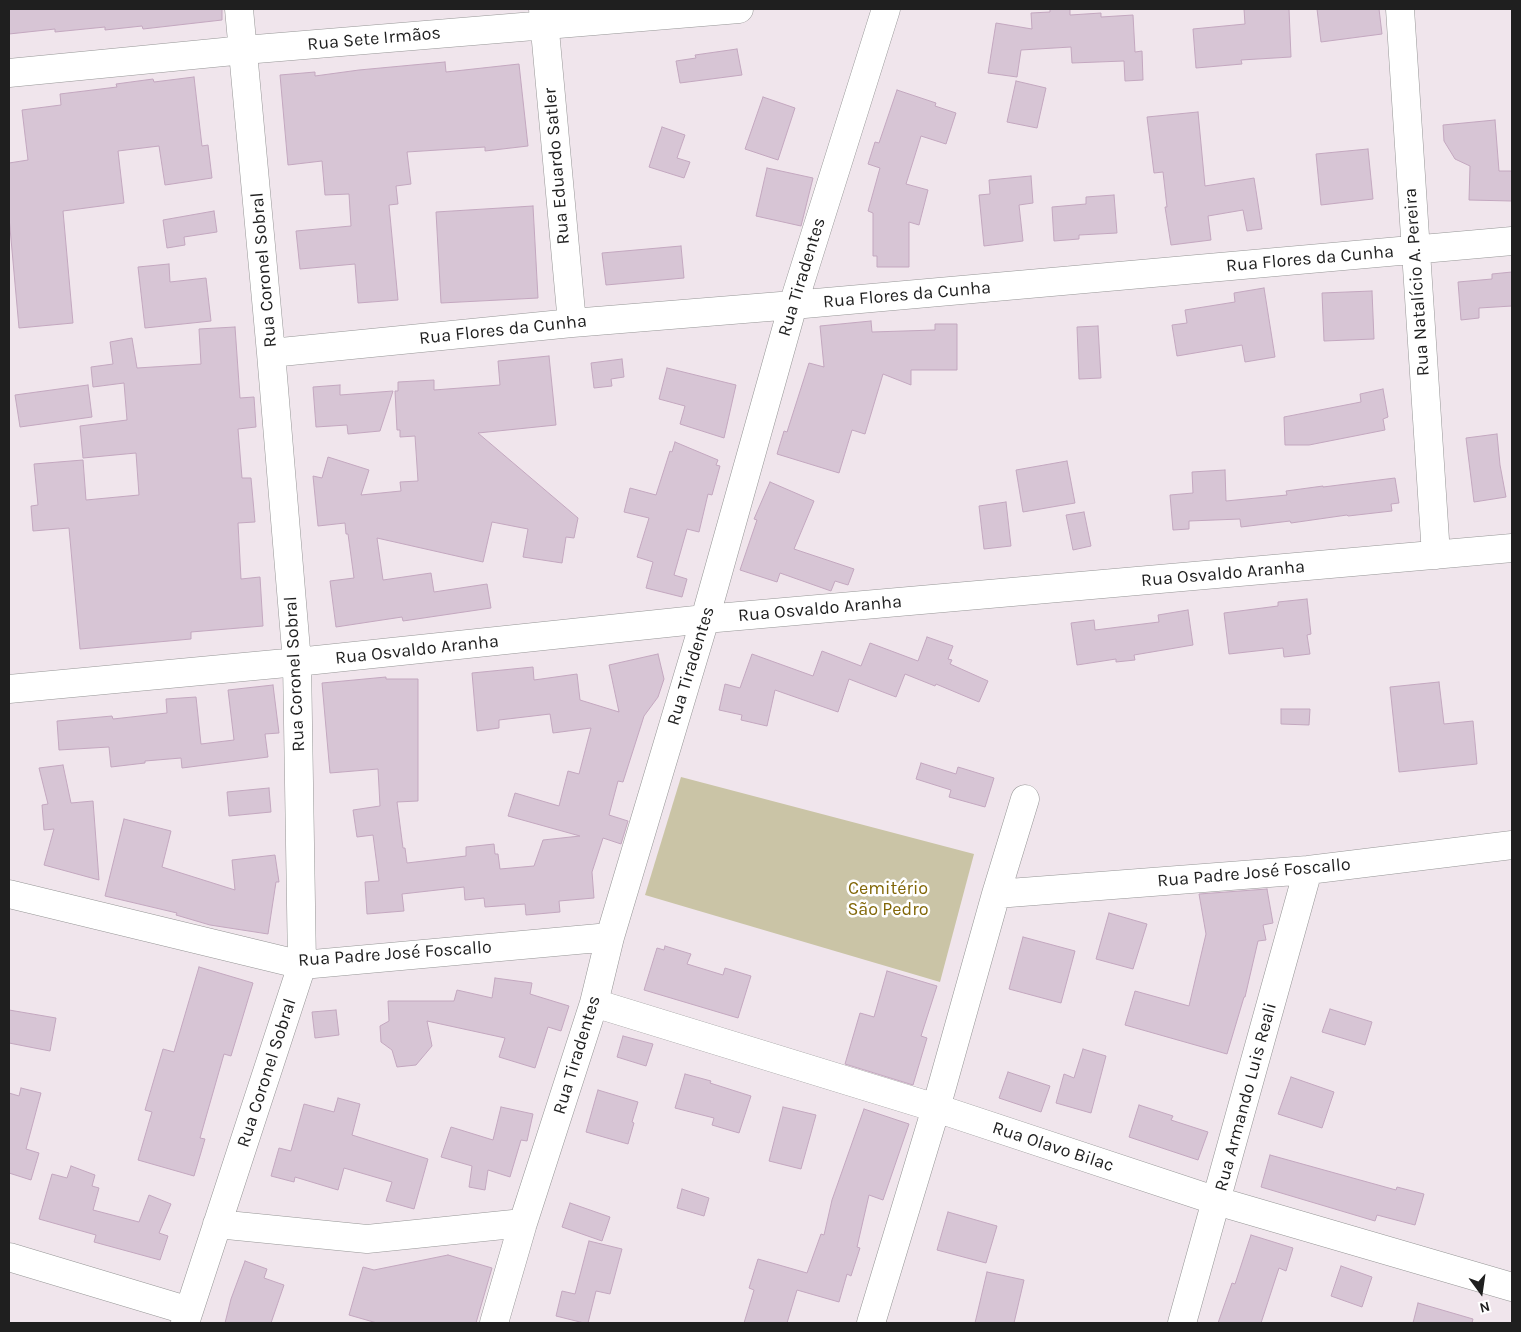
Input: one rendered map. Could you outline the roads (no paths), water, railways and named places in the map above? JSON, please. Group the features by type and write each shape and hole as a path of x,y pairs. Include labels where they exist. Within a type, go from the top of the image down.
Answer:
{"street":[{"name":"Rua Coronel Sobral","path":"187,1317 302,965 298,662 240,9"},
{"name":"Rua Sete Irmãos","path":"9,73 244,50 543,17 739,9"},
{"name":"Rua Tiradentes","path":"494,1323 523,1223 594,1003 610,937 705,619 793,305 886,9"},
{"name":"Rua Natalício A. Pereira","path":"1400,9 1436,555"},
{"name":"Rua Eduardo Satler","path":"543,17 572,322"},
{"name":"Rua Flores da Cunha","path":"271,353 572,322 793,305 1512,241"},
{"name":"Rua Osvaldo Aranha","path":"9,689 298,662 705,619 1512,548"},
{"path":"871,1323 936,1108 996,894 1025,799"},
{"name":"Rua Padre José Foscallo","path":"996,894 1308,870 1512,845"},
{"name":"Rua Armando Luis Reali","path":"1182,1323 1308,870"},
{"name":"Rua Padre José Foscallo","path":"9,894 302,965 610,937"},
{"name":"Rua Olavo Bilac","path":"594,1003 936,1108 1217,1202 1512,1287"},
{"path":"218,1224 367,1239 523,1223"},
{"path":"9,1257 187,1317"}],"park label":[{"name":"Cemitério São Pedro","path":"888,900"}]}
